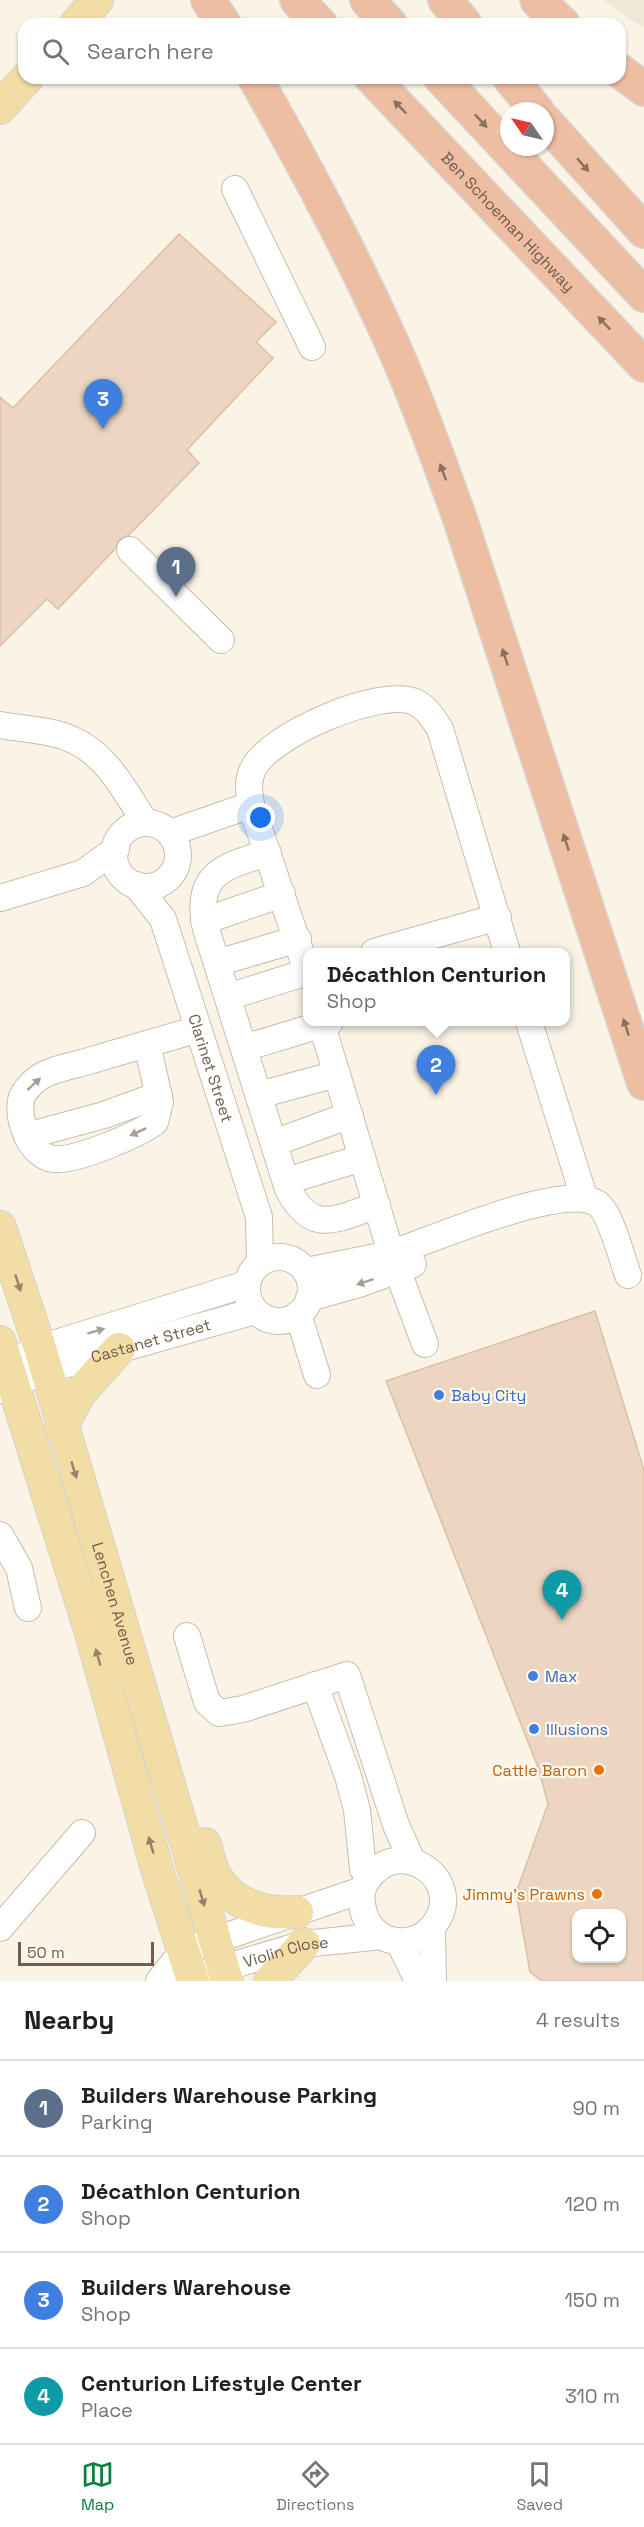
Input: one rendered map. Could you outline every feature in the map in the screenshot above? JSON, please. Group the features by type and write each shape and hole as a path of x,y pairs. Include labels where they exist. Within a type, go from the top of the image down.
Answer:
{"highway":[{"path":"208,0 220,18"},
{"path":"297,0 314,18"},
{"path":"368,0 384,18"},
{"path":"444,0 460,18"},
{"path":"537,0 556,18"},
{"path":"626,76 644,89"},
{"path":"258,84 308,173 363,282 396,351 432,442 466,538 644,1083"},
{"name":"Ben Schoeman Highway","path":"378,84 644,365"},
{"path":"447,84 644,295"},
{"path":"515,84 530,102"},
{"path":"554,131 644,231"}],"main road":[{"path":"0,108 22,84"},
{"name":"Lenchen Avenue","path":"0,1227 43,1359 61,1428 145,1700 222,1963"},
{"path":"61,1428 88,1382 119,1349"},
{"name":"Lenchen Avenue","path":"4,1369 91,1633 189,1970"},
{"path":"145,1700 171,1738 214,1875 229,1893 249,1906 279,1914 297,1912"},
{"path":"270,1981 304,1944"}],"street":[{"path":"235,189 312,347"},
{"path":"130,550 221,640"},
{"path":"303,957 253,811 248,783 253,769 263,754 281,739 319,721 375,701 416,702 431,714 446,741 506,948"},
{"path":"0,725 73,739 102,760 121,788 165,836"},
{"name":"Clarinet Street","path":"121,788 116,864 163,919"},
{"path":"0,898 82,873 119,841 130,827 165,836 253,811"},
{"name":"Clarinet Street","path":"165,836 173,872 166,880 163,919 259,1217 260,1262"},
{"path":"268,853 230,864 219,870 210,881 203,897 204,921 217,963 286,1180 298,1208 320,1221 331,1221 377,1205"},
{"path":"82,873 132,883 157,885 166,880"},
{"path":"204,921 282,894"},
{"path":"388,948 498,917"},
{"path":"217,963 298,939"},
{"path":"228,997 303,972"},
{"path":"244,1048 313,1026"},
{"path":"326,1026 337,1074 394,1262 425,1344"},
{"path":"530,1026 584,1197"},
{"path":"147,1044 159,1095 158,1118 148,1127 115,1143 64,1160 53,1160 37,1153 27,1136 21,1101 36,1080 147,1044 198,1029"},
{"path":"259,1095 337,1074"},
{"path":"274,1143 350,1115"},
{"path":"286,1180 362,1158"},
{"path":"394,1262 298,1264 279,1256 260,1262 249,1275 246,1284 248,1299 255,1311 265,1318 296,1311 394,1262 519,1209 553,1200 584,1197 597,1204 606,1215 628,1275"},
{"name":"Clarinet Street","path":"259,1217 298,1264"},
{"path":"298,1264 310,1280 296,1311 310,1377"},
{"name":"Castanet Street","path":"43,1359 246,1284"},
{"name":"Castanet Street","path":"43,1359 119,1349 255,1311"},
{"path":"4,1369 43,1359"},
{"path":"0,1535 19,1568 28,1608"},
{"path":"187,1636 207,1702 219,1713 243,1709 347,1675 410,1857"},
{"path":"315,1685 348,1776 357,1810 364,1881"},
{"path":"339,1706 368,1793 391,1840 430,1871 441,1889 441,1910 432,1928 433,1981"},
{"path":"368,1793 371,1818 361,1904 364,1917 391,1939 418,1981"},
{"path":"0,1928 82,1833"},
{"name":"Violin Close","path":"222,1963 297,1912 364,1881 387,1862 410,1857"},
{"name":"Violin Close","path":"160,1981 189,1970 304,1944 417,1938 432,1928"}],"shaded area":[{"path":"604,0 644,0 644,27 634,22"}],"building":[{"path":"179,234 276,322 256,342 273,358 187,450 199,463 129,535 119,540 115,549 58,609 47,599 0,646 0,397 13,408"},
{"path":"595,1311 644,1470 644,1981 542,1981 530,1972 516,1893 548,1804 539,1770 386,1381"}],"place":[{"name":"Builders Warehouse","path":"103,429"},
{"name":"Builders Warehouse Parking","path":"176,597"},
{"name":"Décathlon Centurion","path":"436,1095"},
{"name":"Baby City","path":"439,1395"},
{"name":"Centurion Lifestyle Center","path":"562,1620"},
{"name":"Max","path":"533,1676"},
{"name":"Illusions","path":"534,1729"},
{"name":"Cattle Baron","path":"599,1770"},
{"name":"Jimmy's Prawns","path":"597,1894"}]}
